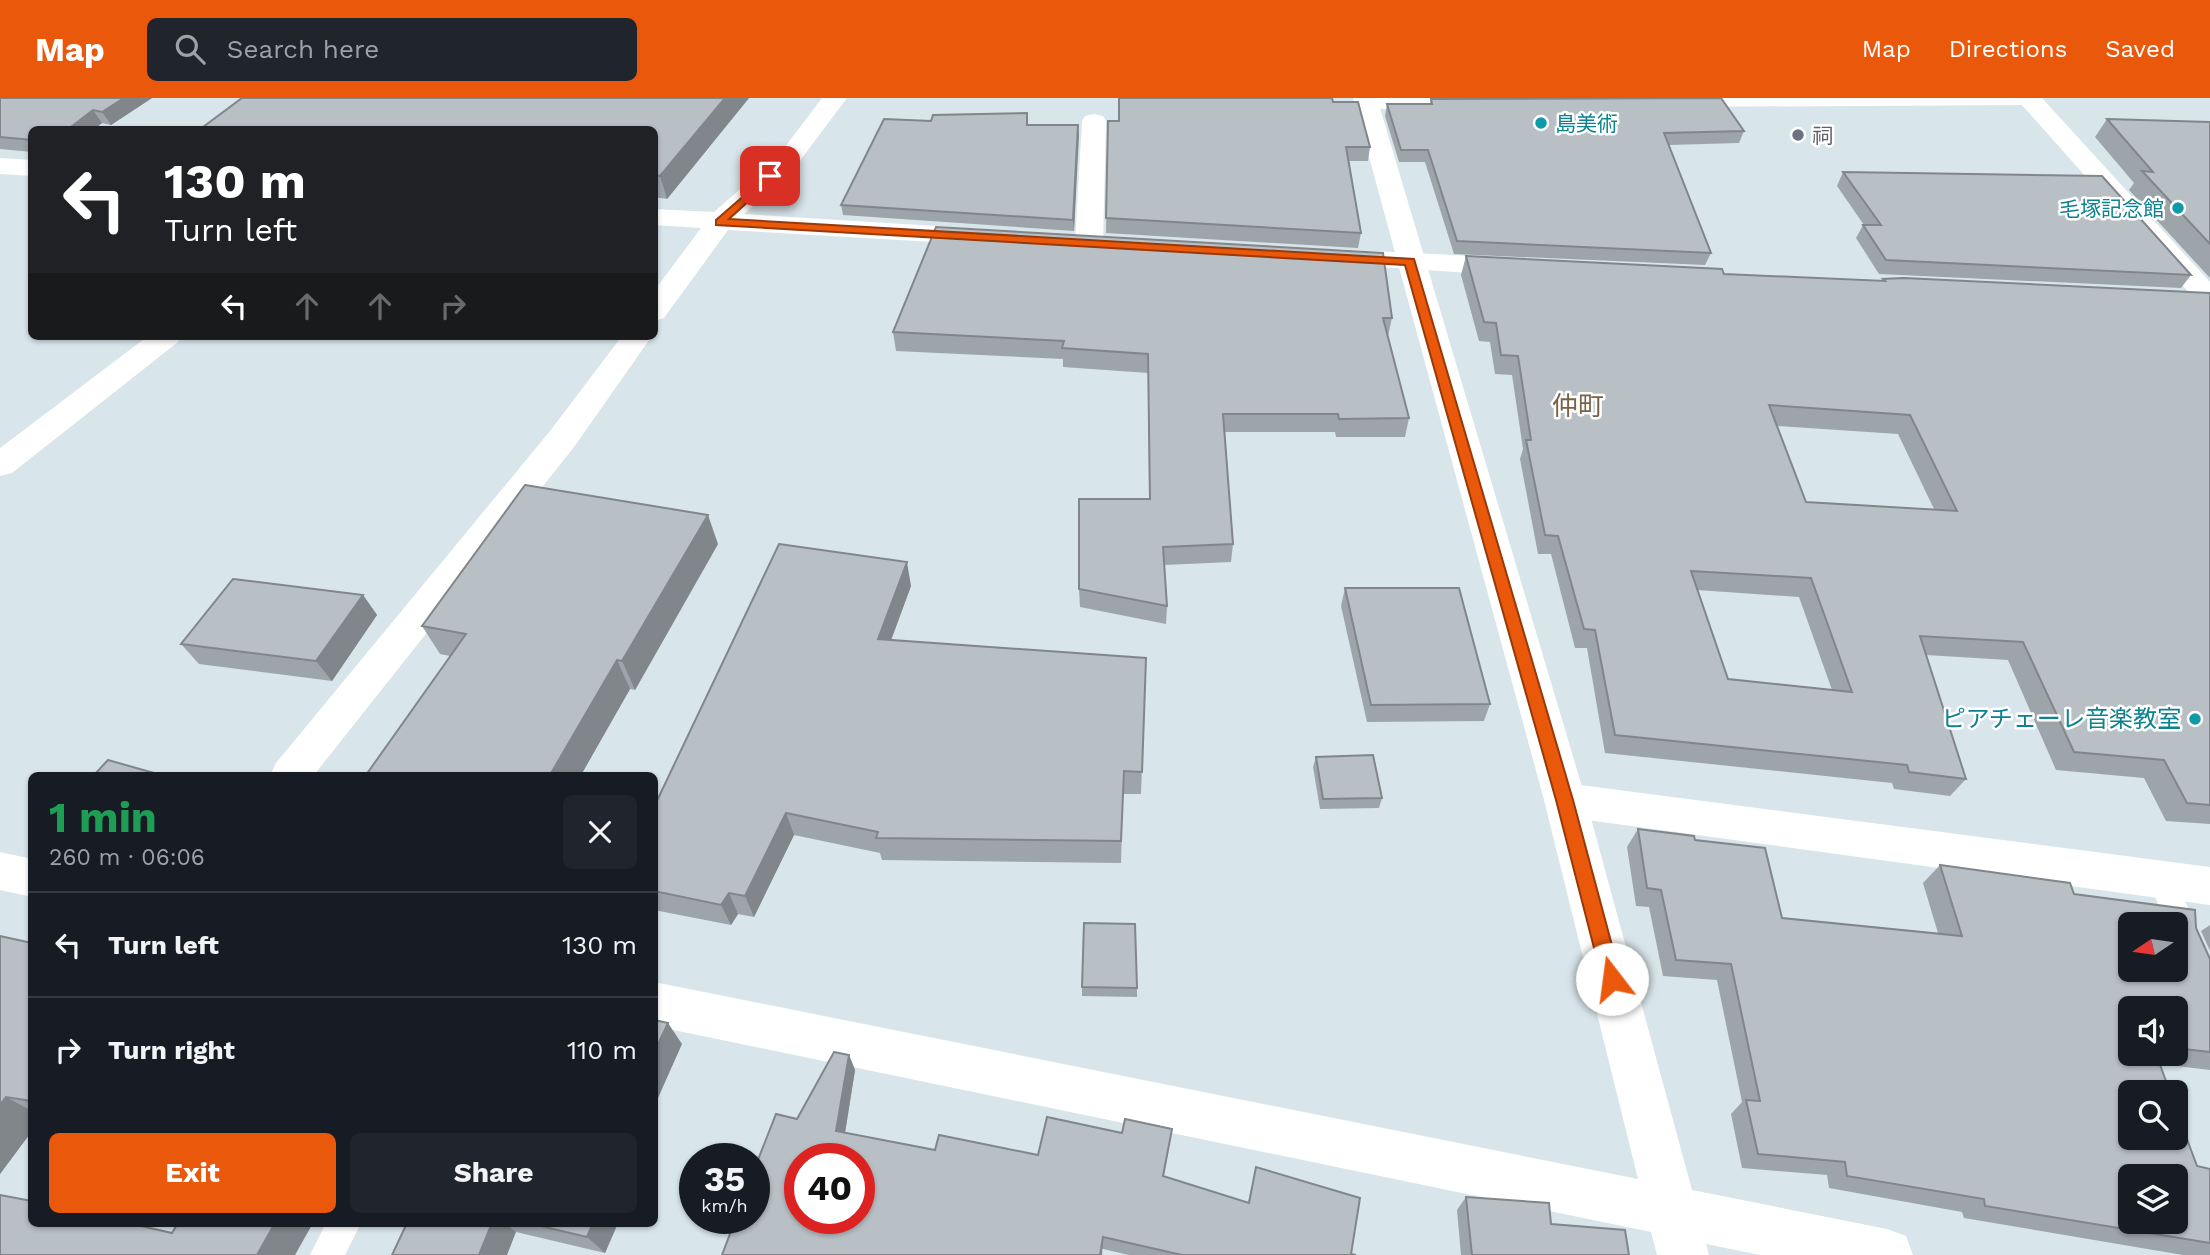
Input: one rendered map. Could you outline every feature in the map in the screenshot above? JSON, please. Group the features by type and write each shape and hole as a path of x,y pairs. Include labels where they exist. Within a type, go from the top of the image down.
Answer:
{"street":[{"path":"658,307 720,222 787,161 835,98"},
{"path":"1642,100 2029,98 2210,300"},
{"path":"1504,101 1365,100 1409,262 1565,800 1677,1232"},
{"path":"1089,243 1094,121"},
{"path":"0,166 28,168"},
{"path":"658,217 1007,238"},
{"path":"1298,255 1535,268"},
{"path":"2169,299 2210,300"},
{"path":"0,466 162,340"},
{"path":"292,772 562,439 634,340"},
{"path":"1565,800 2210,886"},
{"path":"0,871 28,877"},
{"path":"658,1005 1677,1232 1888,1255"}],"lane":[{"path":"2161,879 2210,990"},
{"path":"327,1255 343,1227"}],"building":[{"path":"0,98 124,98 102,112 93,110 72,126 28,126 28,140 0,137"},
{"path":"242,98 725,98 660,176 658,126 204,126"},
{"path":"1119,98 1332,98 1333,102 1358,102 1370,147 1346,147 1361,233 1106,218 1108,121 1119,121"},
{"path":"1721,98 1744,131 1664,133 1711,253 1457,241 1428,150 1401,150 1387,104 1432,104 1431,99"},
{"path":"1027,113 1027,125 1078,125 1073,220 841,205 884,119 931,121 933,115"},
{"path":"2107,119 2210,122 2210,244 2142,171 2153,172"},
{"path":"1843,172 2102,176 2191,275 1886,260 1863,225 1881,225"},
{"path":"936,227 1383,253 1392,318 1383,318 1409,418 1339,419 1338,414 1223,414 1233,544 1163,547 1167,606 1079,589 1079,499 1150,499 1148,354 1062,348 1064,341 893,332"},
{"path":"1466,256 1722,269 1724,274 1885,281 1883,279 1904,278 2210,293 2210,805 2187,803 2164,760 2074,752 2023,642 1920,636 1966,779 1909,772 1907,765 1615,735 1595,630 1584,629 1558,536 1545,535 1526,440 1531,440 1518,356 1501,355 1496,323 1484,322","holes":["1769,405 1910,415 1957,511 1806,502","1691,571 1811,578 1852,692 1728,679"]},
{"path":"525,485 708,515 622,661 617,660 552,772 368,772 466,634 422,626"},
{"path":"779,544 907,562 878,639 1146,658 1142,772 1124,771 1121,841 876,838 878,832 786,813 745,896 729,893 721,905 658,892 658,799"},
{"path":"233,579 363,595 316,661 181,644"},
{"path":"1345,588 1459,588 1490,704 1371,705"},
{"path":"1373,755 1382,798 1323,799 1316,757"},
{"path":"108,760 150,772 97,772"},
{"path":"1638,829 1694,836 1695,840 1765,848 1782,918 1962,936 1940,865 2070,883 2074,894 2195,910 2196,928 2210,959 2210,1052 2188,1049 2188,996 2118,996 2118,1066 2160,1066 2166,1080 2118,1080 2118,1150 2188,1150 2188,1142 2197,1166 2210,1169 2210,1243 2155,1234 2188,1234 2188,1164 2118,1164 2118,1228 1985,1206 1984,1199 1847,1176 1845,1162 1758,1154 1746,1100 1760,1101 1731,964 1676,960 1661,890 1647,888"},
{"path":"1084,923 1135,924 1137,988 1082,987"},
{"path":"0,936 28,942 28,1100 6,1097 0,1105"},
{"path":"658,1021 668,1023 658,1044"},
{"path":"834,1052 849,1055 836,1131 935,1150 939,1135 1038,1155 1047,1117 1122,1133 1125,1119 1172,1129 1163,1176 1249,1203 1256,1167 1360,1198 1351,1254 1356,1255 1182,1255 1103,1237 1100,1255 722,1255 730,1234 770,1234 770,1143 765,1143 776,1114 797,1119"},
{"path":"0,1195 28,1200 28,1227 146,1227 172,1233 176,1227 273,1227 257,1255 0,1255"},
{"path":"1466,1197 1549,1203 1551,1224 1625,1230 1629,1255 1472,1255"},
{"path":"405,1227 490,1227 479,1255 392,1255"},
{"path":"545,1227 591,1227 587,1237"}],"place":[{"name":"島美術","path":"1541,123"},
{"name":"祠","path":"1798,135"},
{"name":"毛塚記念館","path":"2178,208"},
{"name":"ピアチェーレ音楽教室","path":"2195,719"}],"district":[{"name":"仲町","path":"1578,406"}],"route":[{"path":"770,176 720,222 1409,262 1565,800 1612,979"}]}
